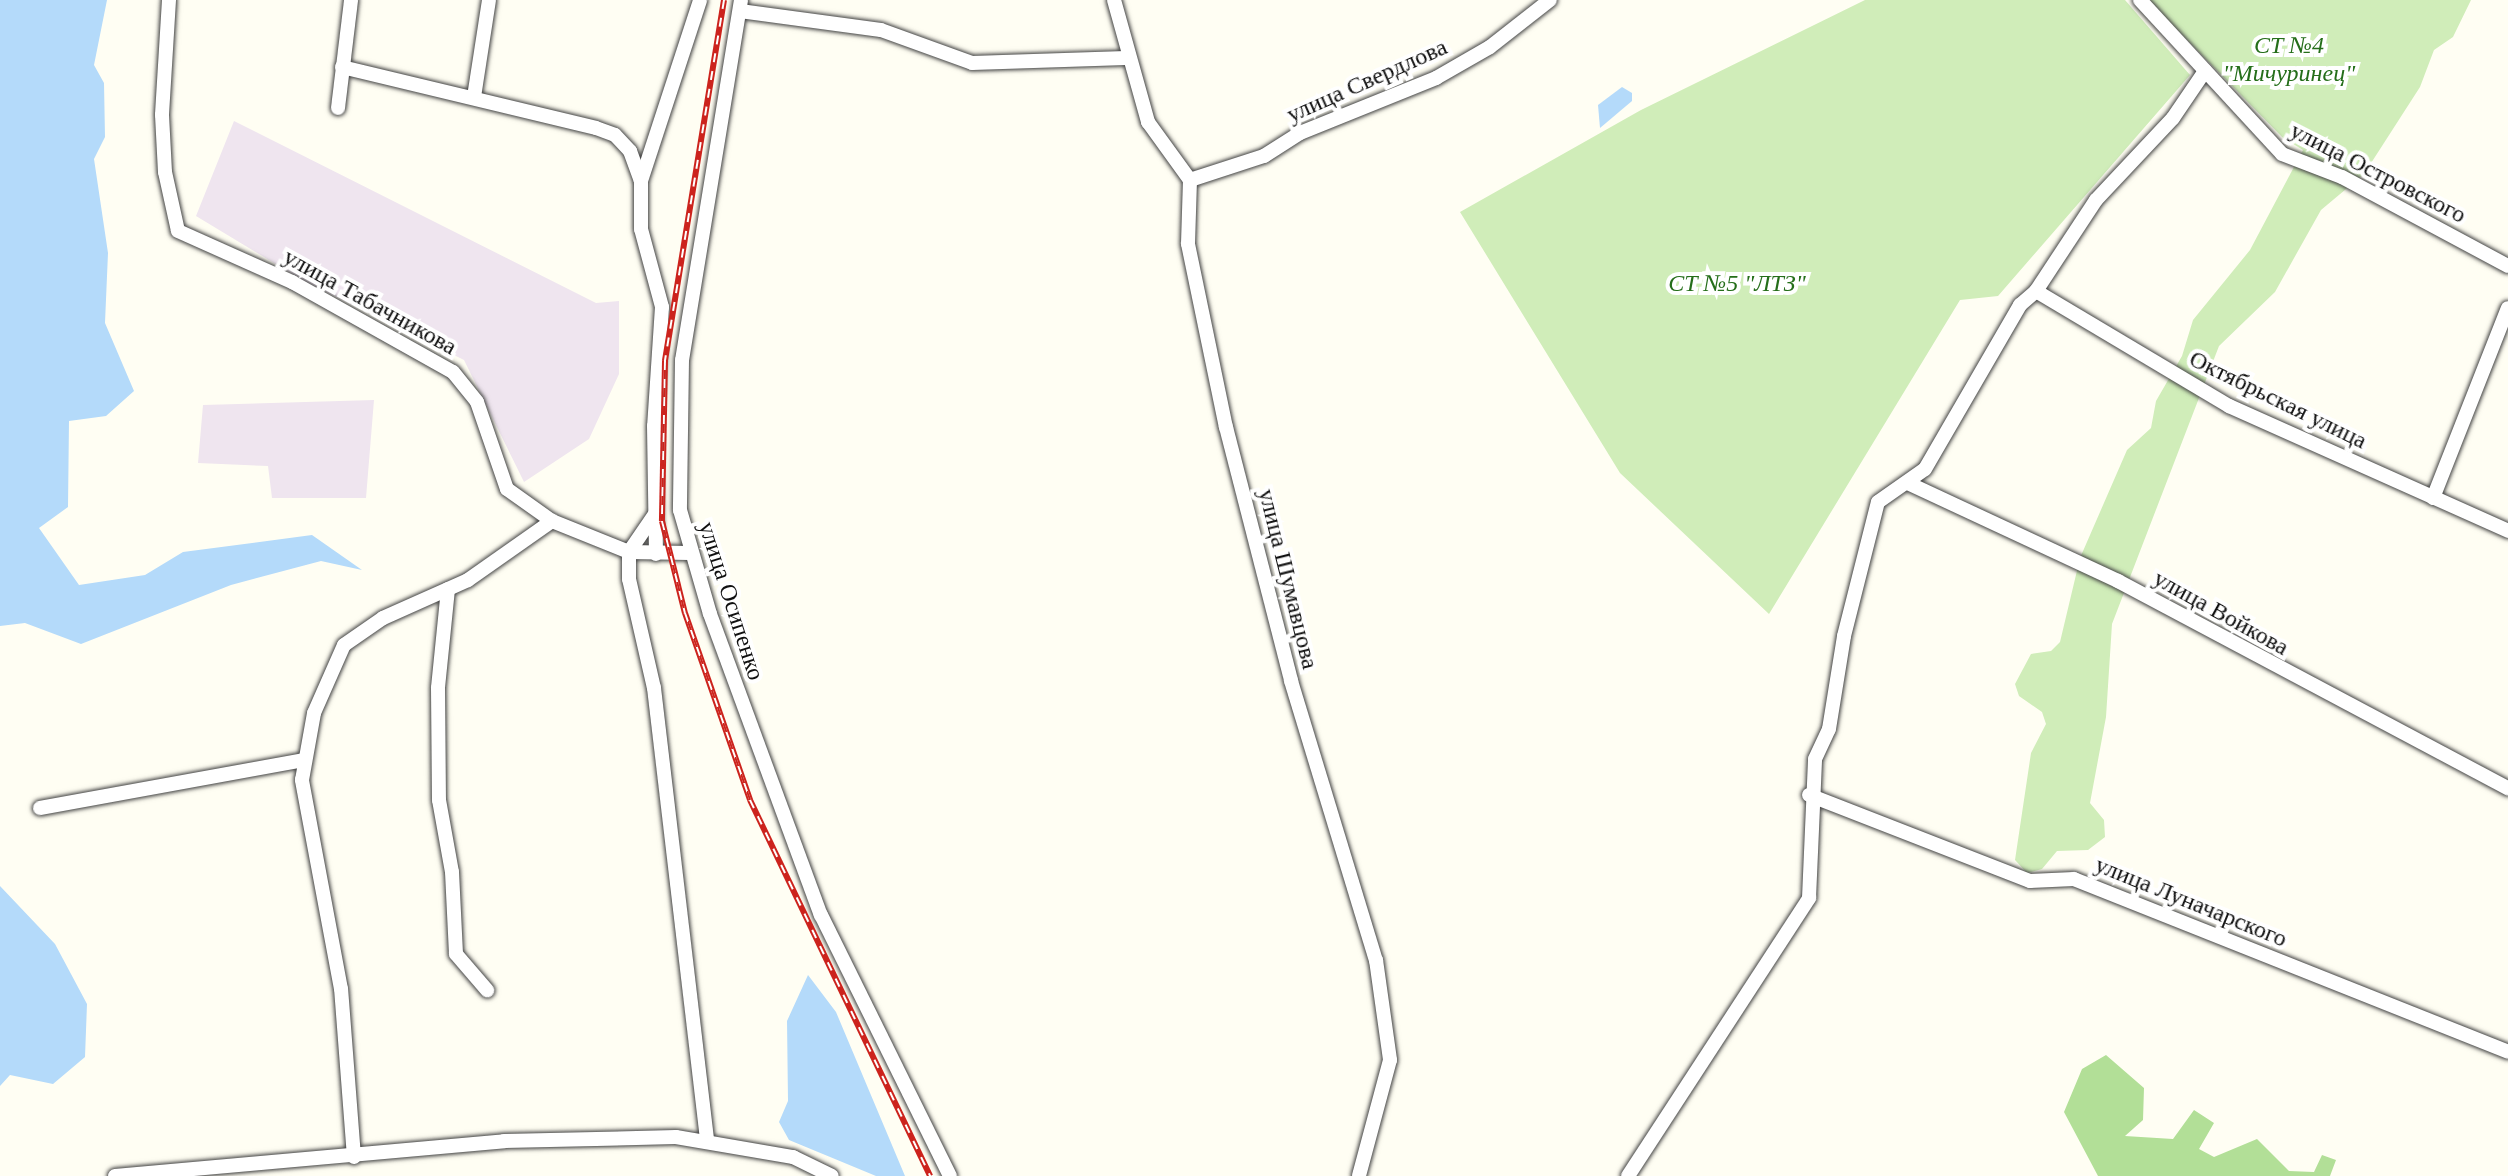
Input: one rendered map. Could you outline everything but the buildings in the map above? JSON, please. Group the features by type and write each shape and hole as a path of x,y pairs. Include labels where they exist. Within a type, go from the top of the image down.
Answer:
{"street":[{"name":"улица Табачникова","path":"169,0 162,115 165,172 178,231 292,282 453,372 477,402 507,489 552,521 629,552 689,553"},
{"path":"338,108 351,0"},
{"path":"474,97 489,0"},
{"path":"656,554 662,307 641,229 641,181 700,0"},
{"path":"1114,0 1126,58 1148,122 1190,180"},
{"name":"улица Свердлова","path":"1190,180 1264,156 1300,133 1436,78 1490,47 1550,0"},
{"name":"улица Островского","path":"2140,0 2282,154 2342,177 2508,266"},
{"path":"740,5 881,30 972,63 1126,58"},
{"name":"улица Осипенко","path":"740,5 682,360 677,471 689,553 821,915 950,1176"},
{"path":"342,67 474,97 615,135 630,151 641,181"},
{"path":"1628,1176 1809,898 1809,795 1878,502 1910,484 2020,305 2036,291 2096,200 2173,118 2205,71"},
{"name":"улица Шумавцова","path":"1190,180 1188,244 1226,427 1291,681 1376,960 1390,1060 1359,1176"},
{"name":"Октябрьская улица","path":"2036,291 2229,406 2508,531"},
{"path":"2433,498 2508,308"},
{"name":"улица Войкова","path":"1910,484 2118,581 2508,788"},
{"path":"656,514 629,552 654,688 707,1139"},
{"path":"354,1157 341,989 302,780 314,713 344,645 383,618 448,589 552,521"},
{"path":"448,589 438,688 439,800 452,872 456,954 487,990"},
{"path":"40,808 305,760"},
{"name":"улица Луначарского","path":"1809,795 2030,881 2074,879 2508,1052"},
{"path":"115,1176 354,1157 504,1141 707,1139 793,1157 832,1176"}],"shaded area":[{"path":"234,121 596,303 619,301 619,374 589,439 524,482 464,360 302,280 196,216"},
{"path":"374,400 366,498 272,498 268,466 198,463 203,405"}],"green space":[{"name":"СТ №5 \"ЛТЗ\"","path":"1865,0 2125,0 2190,75 1998,296 1960,300 1769,614 1620,473 1460,212 1641,110"},
{"name":"СТ №4 \"Мичуринец\"","path":"2148,0 2471,0 2453,37 2434,50 2420,87 2364,174 2321,210 2275,292 2219,346 2112,624 2106,717 2090,803 2104,820 2105,837 2088,850 2057,851 2042,869 2027,873 2015,860 2031,753 2046,724 2042,712 2019,696 2015,684 2031,654 2051,651 2060,642 2080,558 2127,450 2151,428 2156,401 2182,356 2193,320 2250,250 2303,150 2282,137"},
{"path":"2106,1055 2144,1088 2143,1120 2125,1136 2173,1139 2194,1110 2214,1123 2199,1149 2214,1157 2257,1139 2289,1171 2314,1172 2322,1155 2336,1160 2330,1176 2098,1176 2064,1112 2082,1069"}],"water":[{"path":"0,0 107,0 94,65 104,83 105,137 94,159 108,253 105,323 134,391 106,416 69,421 68,507 39,528 79,585 145,575 183,552 312,535 362,570 321,561 231,585 81,644 25,623 0,626"},
{"path":"1622,87 1632,93 1632,101 1600,128 1598,105"},
{"path":"0,886 55,944 87,1004 85,1057 53,1084 10,1075 0,1086"},
{"path":"808,975 836,1012 905,1176 876,1176 789,1140 779,1122 788,1101 787,1021"}],"railway":[{"path":"724,0 665,361 662,521 685,613 750,800 930,1176"}]}
